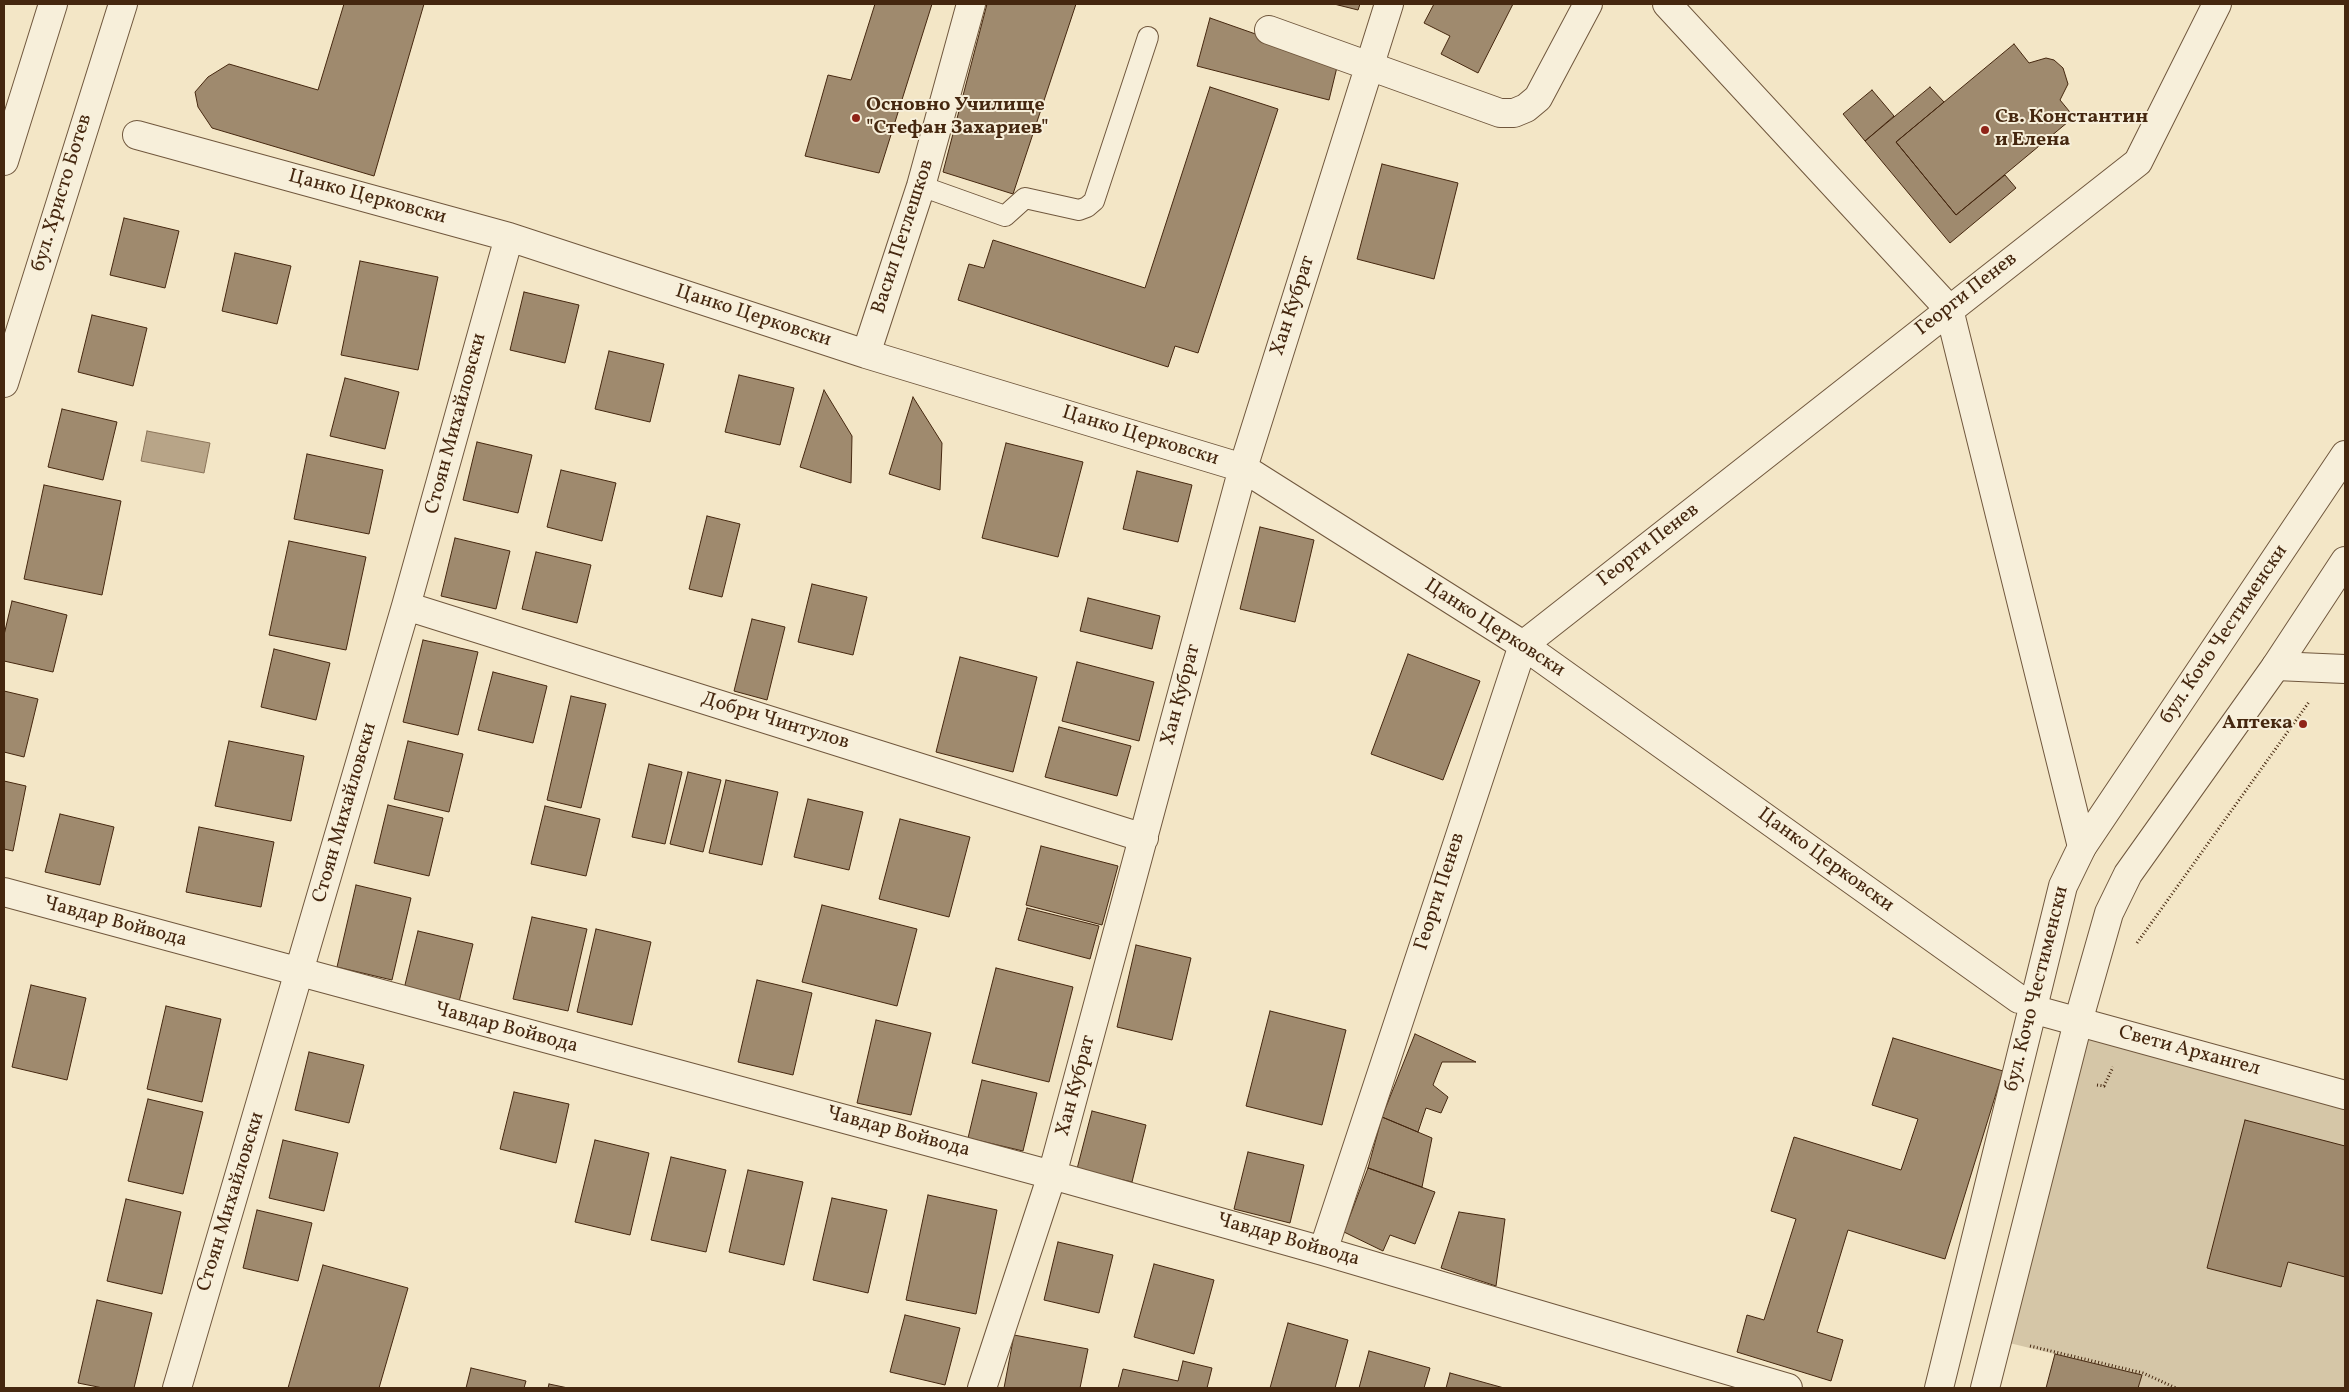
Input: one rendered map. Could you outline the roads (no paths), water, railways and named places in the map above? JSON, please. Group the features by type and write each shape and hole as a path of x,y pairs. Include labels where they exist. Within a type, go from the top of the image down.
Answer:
{"street":[{"path":"4,161 52,4"},
{"name":"бул. Христо Ботев","path":"4,383 124,4"},
{"name":"Васил Петлешков","path":"866,354 922,186 971,4"},
{"name":"Хан Кубрат","path":"982,1388 1052,1175 1243,468 1389,4"},
{"path":"1269,30 1500,113 1514,113 1526,108 1538,98 1588,4"},
{"path":"1668,4 1949,309 2082,847"},
{"name":"Георги Пенев","path":"1323,1251 1523,645 2138,162 2217,4"},
{"name":"Цанко Церковски","path":"136,135 509,237 866,354 1243,468 1523,645 2026,1004"},
{"name":"Стоян Михайловски","path":"177,1388 406,606 509,237"},
{"name":"бул. Кочо Честименски","path":"1939,1388 2026,1004 2063,886 2082,847 2345,455"},
{"path":"1985,1388 2103,931 2128,874 2276,666 2345,561"},
{"name":"Добри Чинтулов","path":"406,606 1144,838"},
{"path":"2276,666 2339,669"},
{"name":"Чавдар Войвода","path":"4,892 1052,1175 1323,1251 1788,1388"},
{"name":"Свети Архангел","path":"2026,1004 2078,1022 2345,1095"}],"lane":[{"path":"922,186 1006,216 1025,198 1079,210 1087,207 1094,201 1148,37"}],"place":[{"name":"Основно Училище \"Стефан Захариев\"","path":"856,118"},
{"name":"Св. Константин и Елена","path":"1985,130"},
{"name":"Аптека","path":"2303,724"}]}
